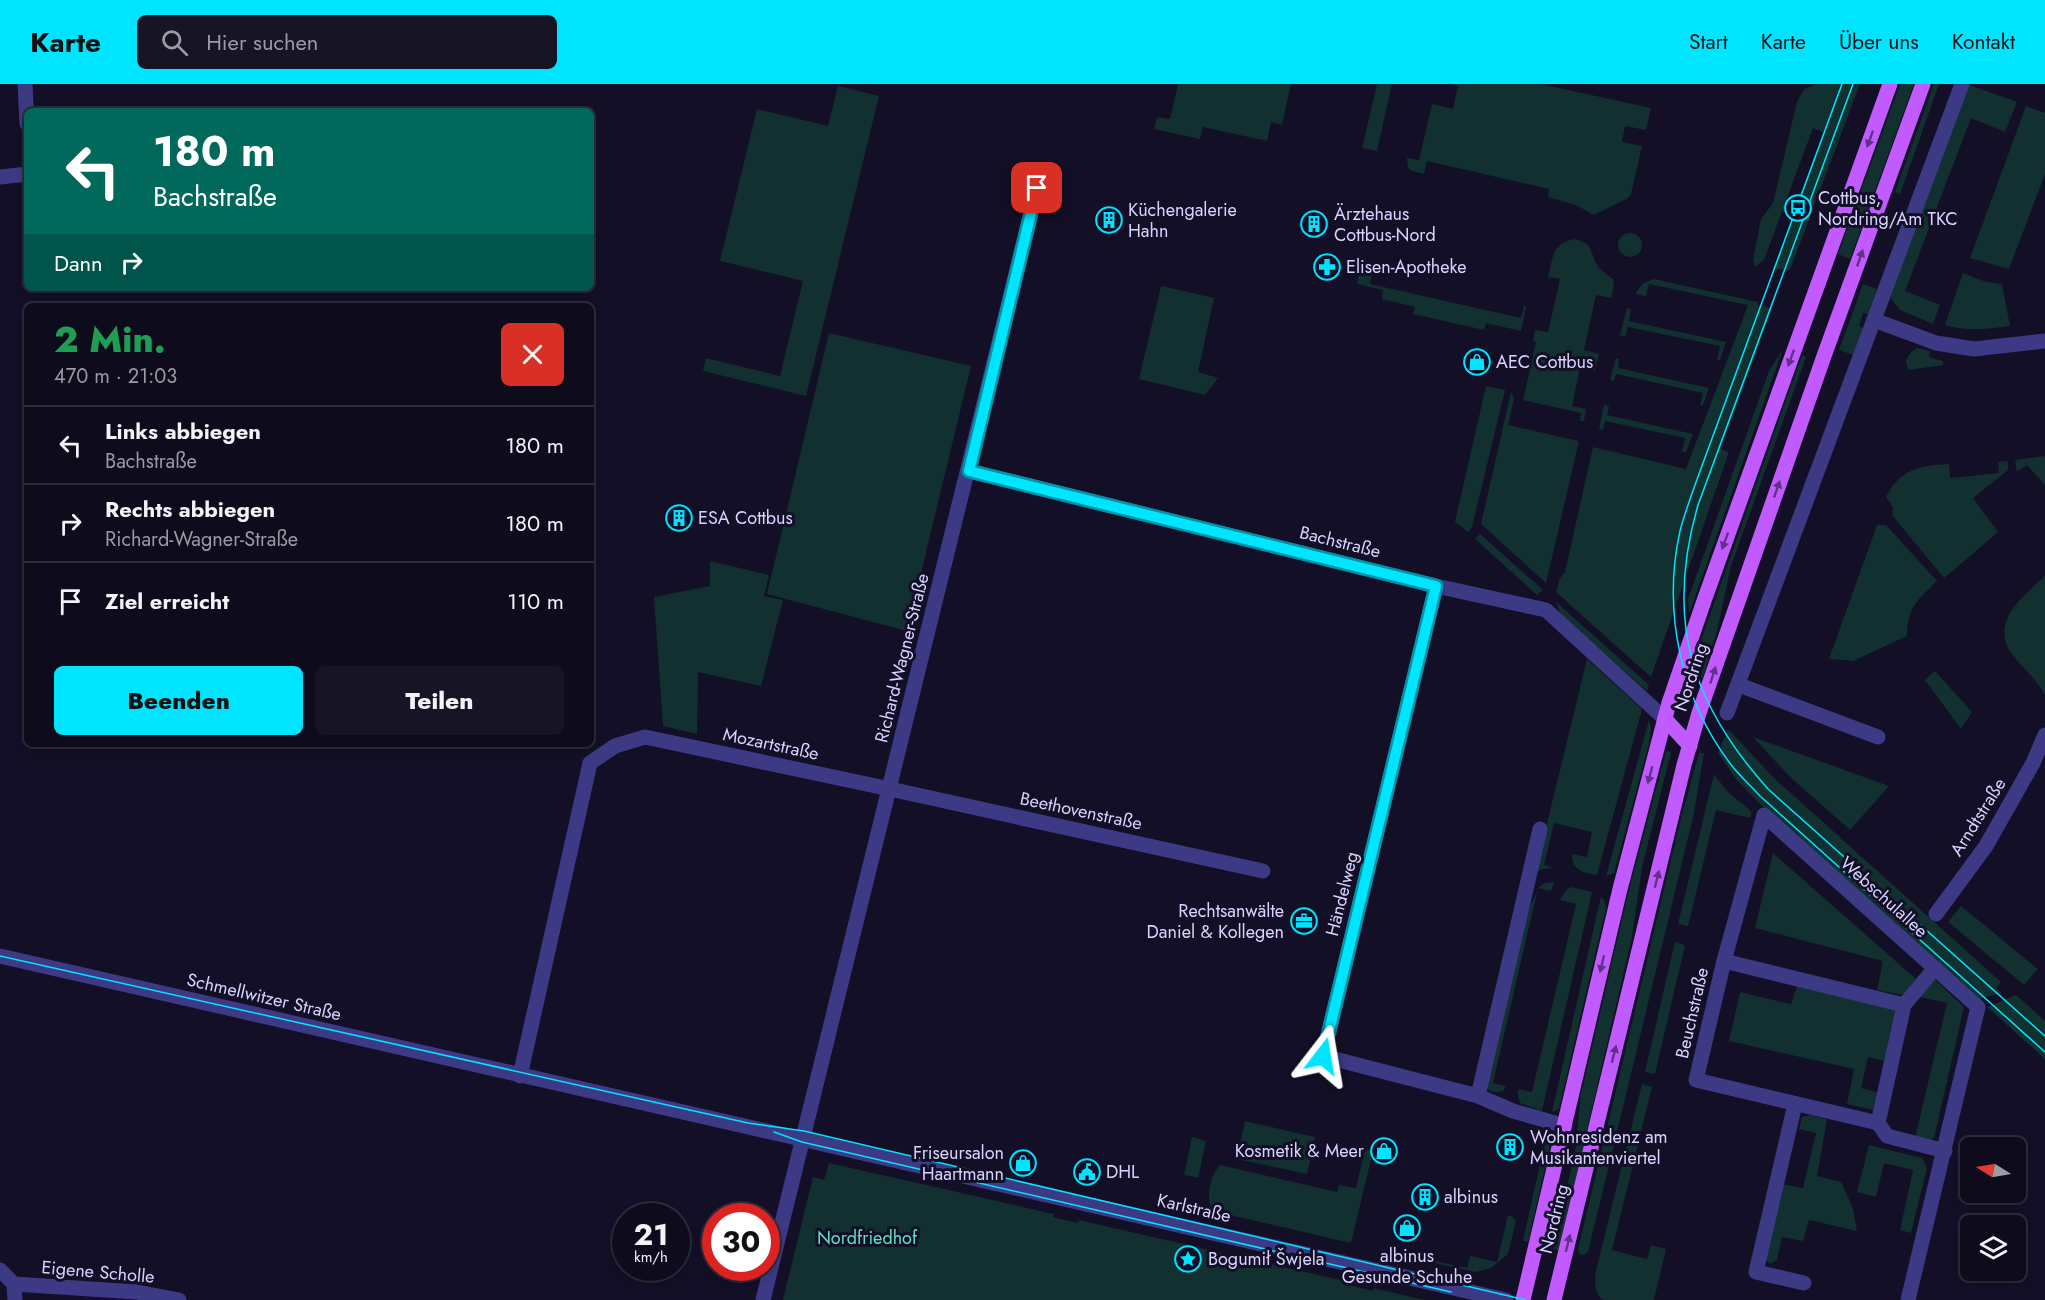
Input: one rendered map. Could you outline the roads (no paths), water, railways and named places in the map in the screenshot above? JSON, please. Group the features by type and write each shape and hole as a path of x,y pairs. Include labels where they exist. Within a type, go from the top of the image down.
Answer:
{"main road":[{"name":"Nordring","path":"1523,1300 1620,889 1665,718 1705,598 1890,84"},
{"name":"Nordring","path":"1554,1300 1690,746 1733,612 1923,84"},
{"path":"1665,718 1690,746"}],"street":[{"path":"25,84 26,108"},
{"path":"1727,713 1962,84"},
{"path":"0,177 24,174"},
{"name":"Richard-Wagner-Straße","path":"764,1300 1037,188"},
{"path":"1874,320 1936,342 1974,349 2045,341"},
{"name":"Bachstraße","path":"969,471 1436,586 1546,610 1665,718"},
{"name":"Händelweg","path":"1436,586 1323,1056 1478,1096 1513,1110 1565,1126"},
{"path":"1739,685 1878,737"},
{"name":"Arndtstraße","path":"1936,914 1986,846 2033,763 2045,735"},
{"name":"Mozartstraße","path":"520,1076 590,763 615,746 645,737 890,789"},
{"name":"Beethovenstraße","path":"890,789 1263,871"},
{"name":"Beuchstraße","path":"1764,815 1724,961 1696,1080 1878,1123 1887,1136 1945,1151"},
{"name":"Webschulallee","path":"1764,815 1978,1007 1945,1151"},
{"path":"1478,1096 1540,829"},
{"name":"Schmellwitzer Straße","path":"0,956 520,1076 803,1138"},
{"name":"Beuchstraße","path":"1724,961 1904,1005"},
{"path":"1878,1123 1904,1005 1935,968"},
{"path":"1795,1104 1756,1272 1804,1283"},
{"name":"Karlstraße","path":"803,1138 1506,1300"},
{"path":"1908,1300 1945,1151"},
{"name":"Eigene Scholle","path":"0,1270 15,1292 137,1292 178,1300"}],"tram line":[{"path":"1842,84 1680,531 1673,593 1680,654 1688,684 1700,713 1714,740 1738,774 2045,1052"},
{"path":"1853,84 1698,505 1688,546 1684,585 1685,622 1691,657 1703,691 1720,724 1741,756 1768,789 2045,1036"},
{"path":"0,956 748,1123 804,1131 1526,1300"},
{"path":"774,1132 802,1142 1451,1292"}],"place":[{"name":"Cottbus, Nordring/Am TKC","path":"1798,208"},
{"name":"Küchengalerie Hahn","path":"1109,220"},
{"name":"Ärztehaus Cottbus-Nord","path":"1314,224"},
{"name":"Elisen-Apotheke","path":"1327,267"},
{"name":"AEC Cottbus","path":"1477,362"},
{"name":"ESA Cottbus","path":"679,518"},
{"name":"Rechtsanwälte Daniel & Kollegen","path":"1304,921"},
{"name":"Wohnresidenz am Musikantenviertel","path":"1510,1147"},
{"name":"Kosmetik & Meer","path":"1384,1151"},
{"name":"Friseursalon Haartmann","path":"1023,1163"},
{"name":"DHL","path":"1087,1172"},
{"name":"albinus","path":"1425,1197"},
{"name":"albinus Gesunde Schuhe","path":"1407,1228"},
{"name":"Bogumił Šwjela","path":"1188,1259"}],"park label":[{"name":"Nordfriedhof","path":"867,1238"}]}
